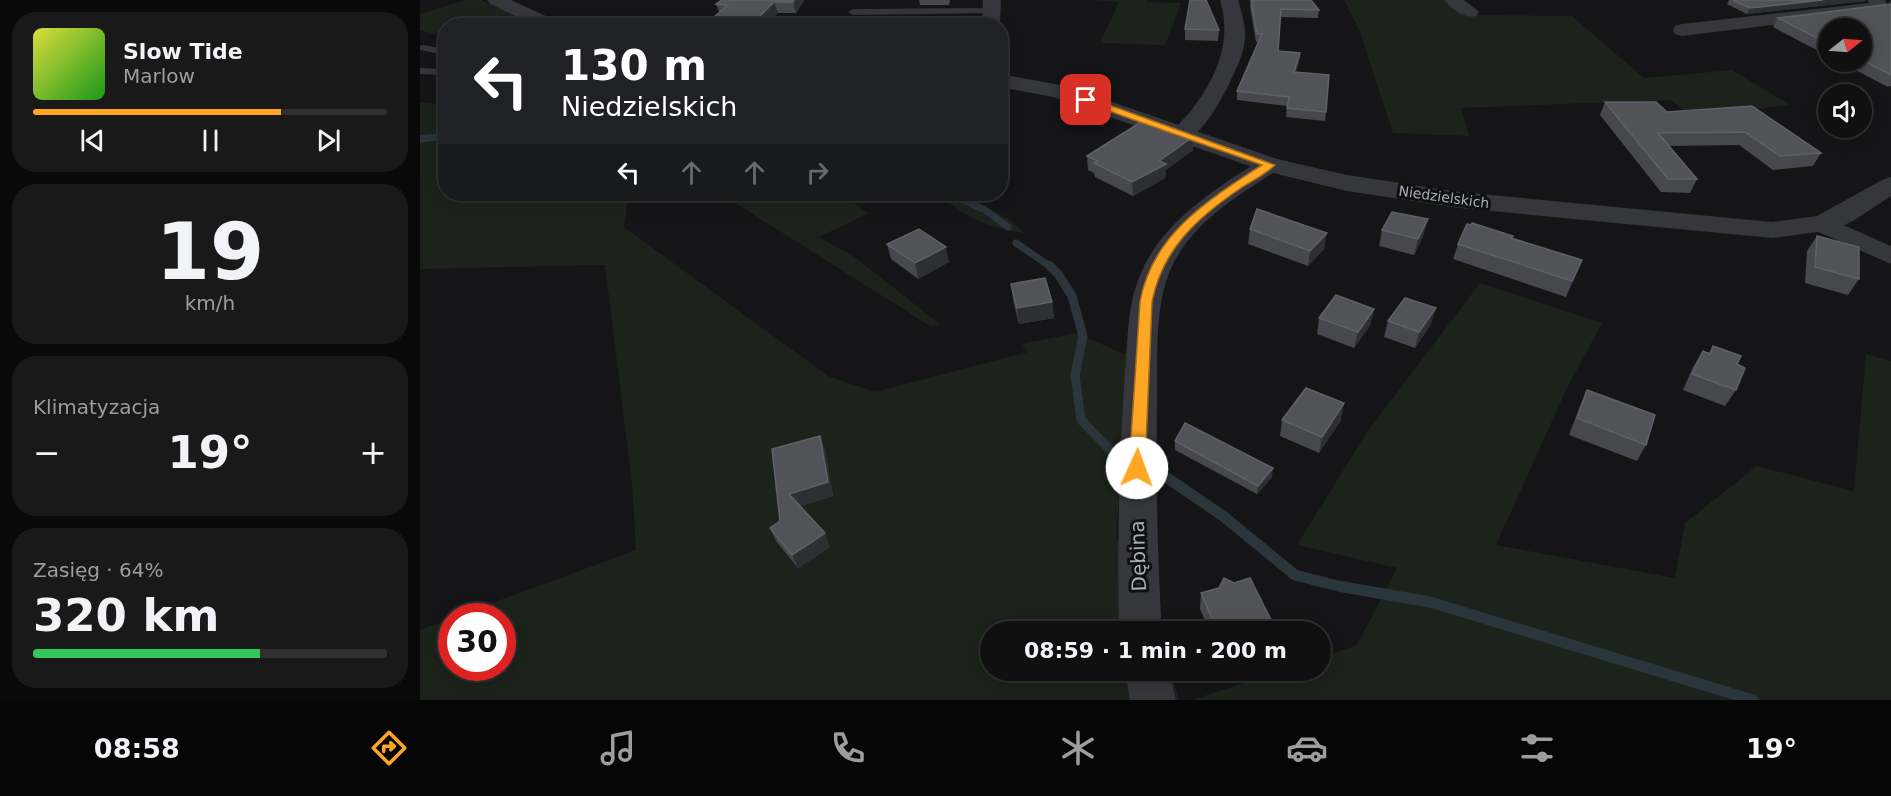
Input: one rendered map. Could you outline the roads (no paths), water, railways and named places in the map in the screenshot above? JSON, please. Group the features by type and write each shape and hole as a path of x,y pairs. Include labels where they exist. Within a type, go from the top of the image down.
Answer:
{"street":[{"path":"496,0 535,18"},
{"path":"1183,133 1196,121 1221,79 1233,47 1235,22 1229,0"},
{"path":"1453,0 1470,12"},
{"path":"1682,30 1879,7 1876,0"},
{"name":"Niedzielskich","path":"1008,82 1058,91 1270,165 1347,183 1453,200 1772,230 1823,224 1843,215 1891,185"},
{"name":"Dębina","path":"1140,621 1137,568 1137,468 1146,302 1149,284 1164,251 1174,239 1198,216 1234,188 1270,165"},
{"path":"1823,224 1891,256"},
{"path":"1149,681 1153,700"}],"lane":[{"path":"853,12 992,12"},
{"path":"423,48 438,51"},
{"path":"420,70 438,71"}],"waterway":[{"path":"420,139 438,137"},
{"path":"965,201 985,210 1008,227"},
{"path":"1016,243 1051,267"},
{"path":"1051,267 1072,296 1083,336 1075,375 1081,420 1117,457"},
{"path":"1117,457 1131,465"},
{"path":"1147,470 1163,475 1223,516 1295,575 1338,586 1430,602 1753,700"}]}
